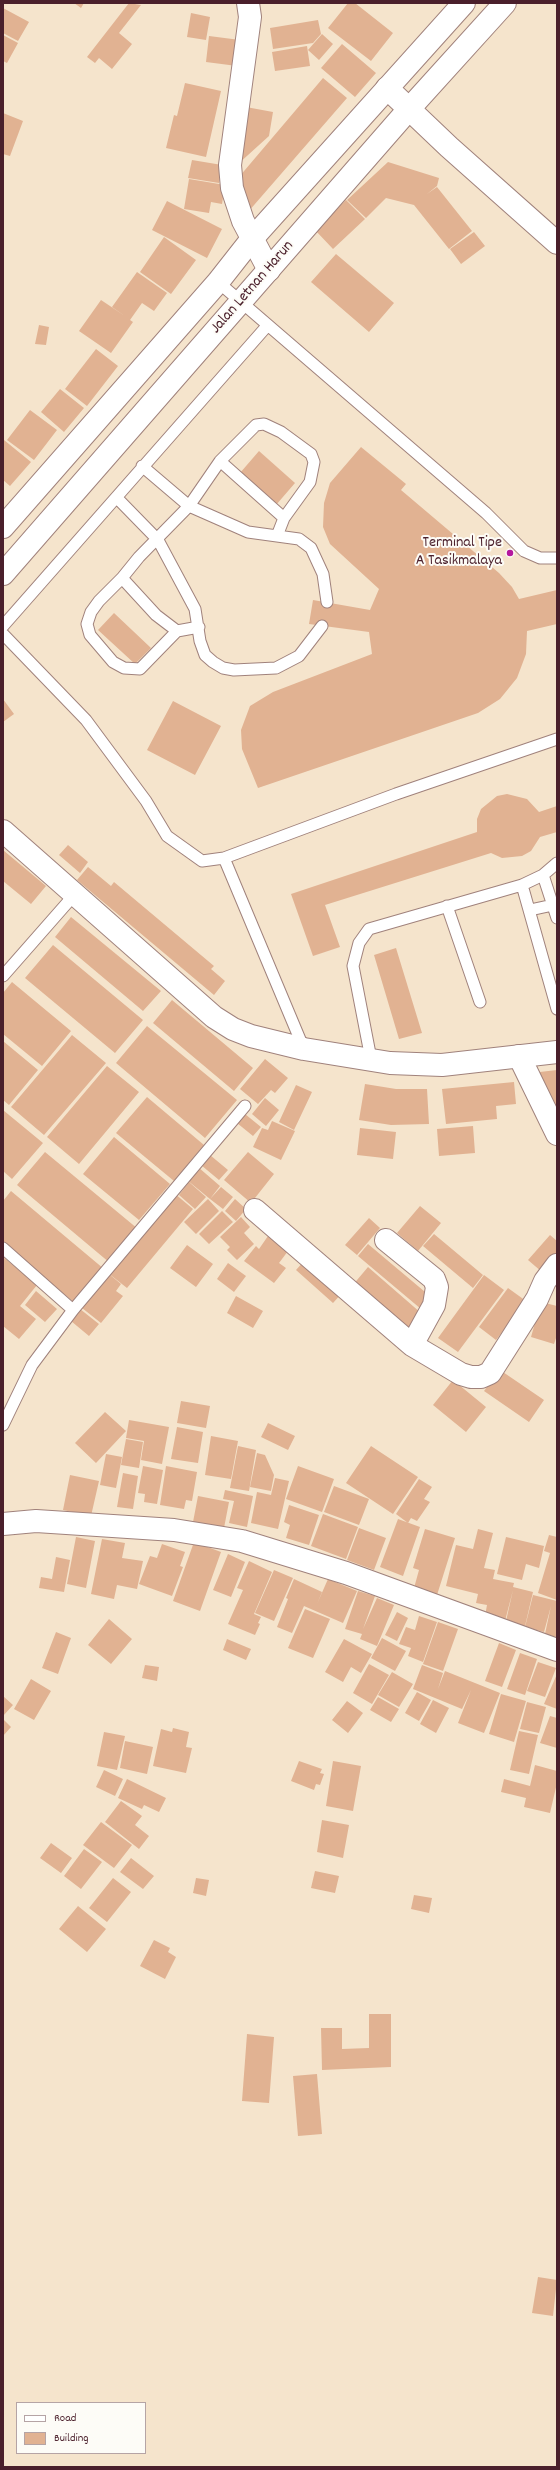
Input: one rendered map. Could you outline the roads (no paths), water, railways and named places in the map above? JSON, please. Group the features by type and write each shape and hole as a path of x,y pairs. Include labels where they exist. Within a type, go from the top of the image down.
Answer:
{"street":[{"path":"248,3 250,17 230,166 232,188 251,240 269,270"},
{"name":"Jalan Letnan Harun","path":"3,527 218,282 251,240 464,3"},
{"name":"Jalan Letnan Harun","path":"3,574 409,109 505,3"},
{"path":"387,88 557,243"},
{"path":"4,833 76,894 214,1017 233,1029 282,1045 390,1063 442,1065 557,1052"},
{"path":"519,1056 557,1134"},
{"path":"255,1210 412,1345 461,1374 481,1377 490,1373 546,1281"},
{"path":"386,1240 434,1279 437,1287 434,1305 412,1345"},
{"path":"3,1524 36,1521 174,1530 242,1541 346,1573 557,1650"}],"lane":[{"path":"218,282 240,303 486,513 524,551 540,558 557,558"},
{"path":"3,626 116,498 142,466 267,326"},
{"path":"199,627 177,631 140,669 124,668 112,662 90,635 88,624 91,612 99,601 122,578 139,557 158,540 189,506 220,461 245,434 256,425 271,426 281,432 311,454 314,462 310,482 284,518 278,536"},
{"path":"220,461 284,518"},
{"path":"142,466 189,506 248,532 299,539 311,548 323,574 327,602"},
{"path":"116,498 158,540 195,609 200,641 206,655 213,662 223,668 261,670 276,668 299,656 322,626"},
{"path":"122,578 156,615 177,631"},
{"path":"3,634 86,720 146,801 167,836 202,860 224,858 396,794 557,739"},
{"path":"224,858 304,1049"},
{"path":"371,1059 353,966 358,943 369,929 522,885 543,875 557,863"},
{"path":"530,910 556,913 543,875"},
{"path":"522,885 557,1009"},
{"path":"3,976 76,894"},
{"path":"447,906 480,1002"},
{"path":"3,1425 32,1365 73,1310 245,1106"},
{"path":"3,1248 73,1310"}],"place":[{"name":"Terminal Tipe A Tasikmalaya","path":"510,553"}]}
